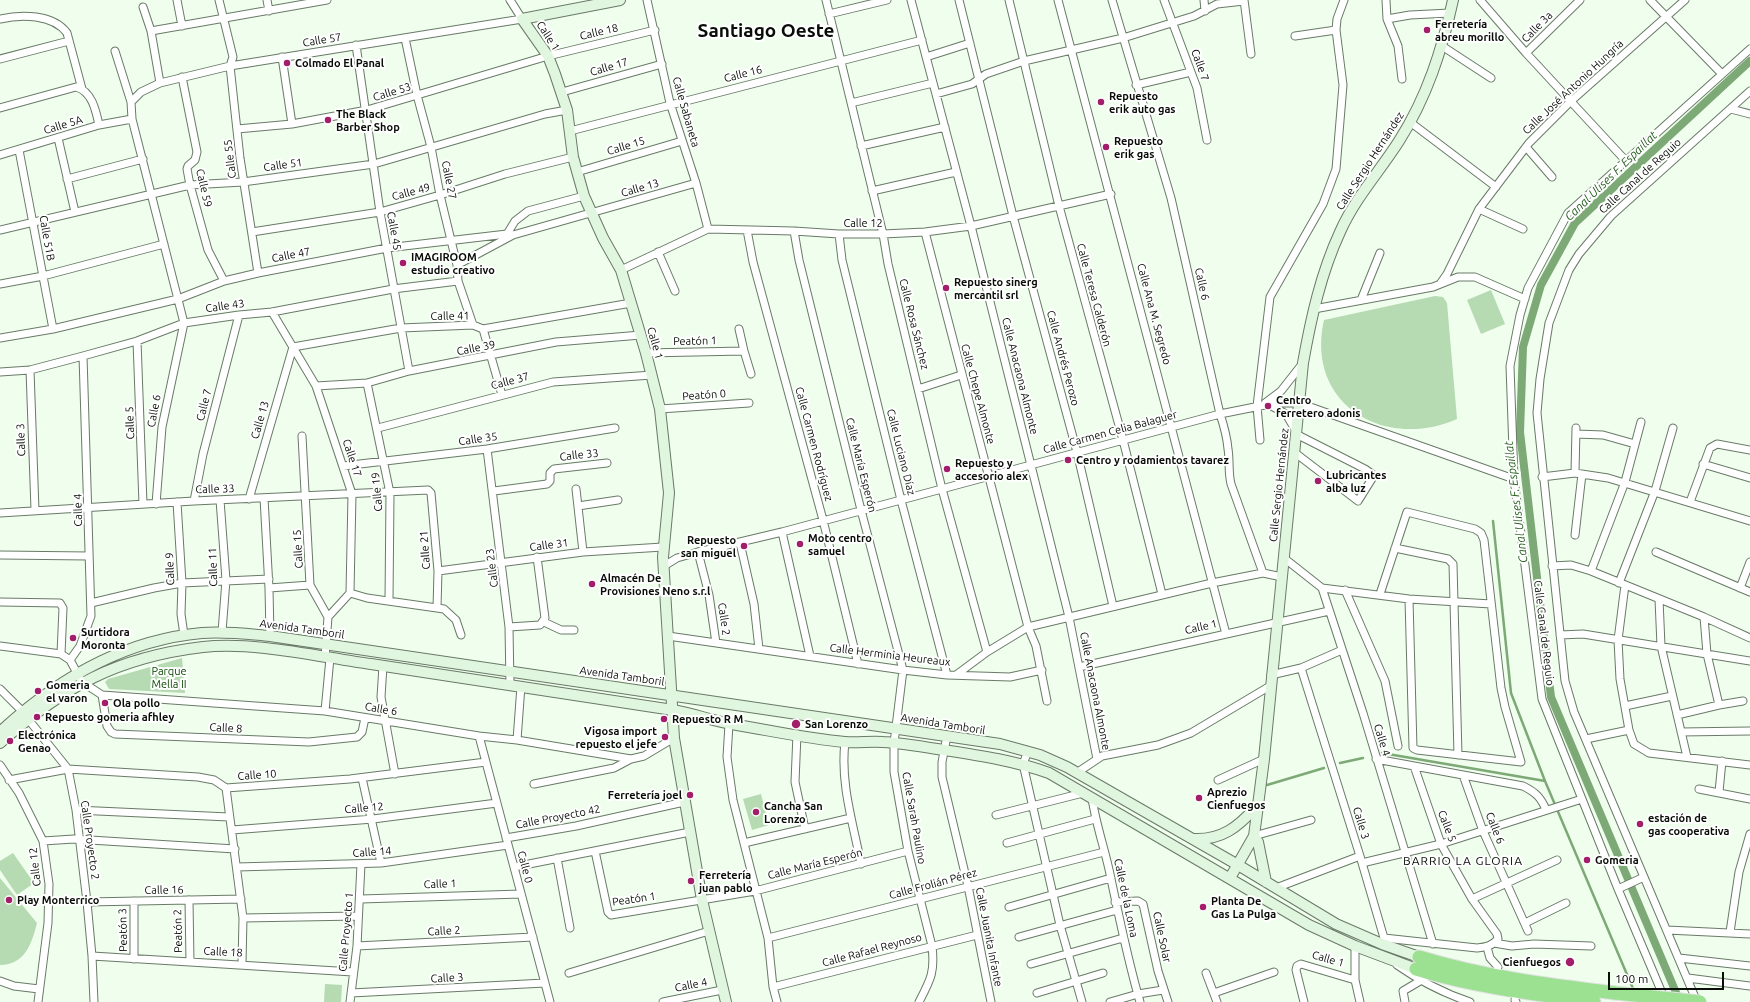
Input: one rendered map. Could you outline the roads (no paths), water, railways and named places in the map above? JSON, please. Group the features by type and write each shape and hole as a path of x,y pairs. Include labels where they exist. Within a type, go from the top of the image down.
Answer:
{"highway":[{"path":"1418,969 1478,973 1515,980 1699,1002"},
{"path":"1418,969 1454,980 1502,991 1594,1002"}],"main road":[{"path":"522,19 620,0"},
{"name":"Calle Sergio Hernández","path":"1230,878 1254,836 1256,807 1264,759 1271,675 1303,363 1314,309 1325,272 1340,232 1368,183 1399,142 1423,96 1442,46 1453,0"},
{"name":"Calle 1","path":"522,19 548,56 562,92 567,110 573,157 584,196 590,214 621,270 641,335 660,409 668,493 663,547 674,738 702,900 726,1002"},
{"name":"Avenida Tamboril","path":"0,732 80,677 121,652 156,641 184,635 222,632 270,636 326,644 947,736 1028,751 1055,761 1078,772 1336,924 1383,941 1418,969"},
{"name":"Avenida Tamboril","path":"80,677 156,655 207,646 256,648 521,686 673,710 728,724 845,742 894,743 996,758 1023,764 1049,773 1309,925 1388,959 1418,969"},
{"name":"Avenida Tamboril","path":"0,743 25,715"},
{"path":"1192,839 1205,840 1231,831 1243,822 1256,807"},
{"path":"1254,836 1258,842 1266,882"}],"street":[{"path":"177,0 182,26"},
{"name":"Calle 55","path":"219,0 233,57 230,66 243,182 258,273"},
{"path":"267,0 269,11"},
{"path":"151,31 327,0"},
{"path":"510,0 522,19"},
{"name":"Calle Sabaneta","path":"647,0 655,30 670,103 696,183 708,229"},
{"name":"Calle Rosa Sánchez","path":"826,0 942,489 987,652"},
{"path":"829,14 887,0"},
{"name":"Calle Anacaona Almonte","path":"911,0 971,226 1069,618 1097,759"},
{"name":"Calle Andrés Perozo","path":"959,0 980,79 1013,216 1077,452 1113,606"},
{"name":"Calle Teresa Calderón","path":"1009,0 1059,206 1123,440 1162,594"},
{"name":"Calle Ana M. Segredo","path":"1058,0 1111,194 1226,634"},
{"name":"Calle 6","path":"1112,0 1136,85 1171,198 1228,444 1228,471 1231,484 1263,574"},
{"name":"Calle 7","path":"1164,0 1197,88 1207,140"},
{"path":"1204,0 1205,11"},
{"path":"936,94 972,84 986,74 1024,62 1123,38 1205,11 1217,4 1244,0 1251,54"},
{"path":"1260,440 1270,297 1323,204 1336,169 1343,85 1336,30 1337,19 1344,0"},
{"path":"1386,0 1387,19 1398,46 1402,80"},
{"path":"1480,0 1570,102 1626,161"},
{"name":"Calle 3a","path":"1526,53 1580,0"},
{"path":"1650,0 1722,74"},
{"name":"Calle José Antonio Hungría","path":"1440,284 1447,274 1479,209 1526,147 1570,102 1685,0"},
{"path":"143,6 151,31 160,83"},
{"path":"1387,19 1410,15 1450,13"},
{"path":"0,19 17,16 31,16 63,27 67,33 82,89"},
{"name":"Calle 57","path":"131,102 141,92 160,83 182,76 282,57 522,19"},
{"name":"Calle 18","path":"548,56 655,30"},
{"path":"1295,36 1336,30"},
{"name":"Calle 27","path":"405,38 452,242 457,266 458,281 473,325"},
{"name":"Calle 16","path":"570,131 670,103 922,40"},
{"path":"0,59 69,41"},
{"path":"926,57 970,43"},
{"name":"Calle 45","path":"356,45 367,110 380,212 393,290 409,371"},
{"path":"1442,46 1491,78"},
{"name":"Calle Canal de Reguio","path":"1666,1002 1621,887 1582,799 1542,699 1514,479 1510,366 1518,320 1528,288 1568,213 1750,49"},
{"path":"115,51 131,102 132,119 152,192 184,323"},
{"name":"Calle 53","path":"237,128 292,124 367,110 548,56"},
{"path":"282,57 292,124"},
{"name":"Calle 17","path":"562,92 662,64"},
{"path":"1136,85 1191,72"},
{"name":"Calle 59","path":"182,76 197,152 195,160 186,170 208,250 224,281"},
{"path":"851,103 933,83"},
{"path":"0,108 76,87 82,89 88,94 94,105 99,125"},
{"name":"Calle Canal de Reguio","path":"1699,1002 1642,878 1574,712 1565,681 1542,477 1537,413 1540,379 1549,323 1569,270 1579,254 1610,216 1750,91"},
{"path":"1731,109 1750,114"},
{"name":"Calle 51","path":"0,230 152,192 190,185 243,182 374,164 545,114 567,110"},
{"name":"Calle 5A","path":"0,156 99,125 132,119"},
{"path":"1410,122 1496,187"},
{"path":"861,146 945,127"},
{"path":"58,138 76,212"},
{"name":"Calle 15","path":"577,172 682,141"},
{"path":"1526,147 1552,178"},
{"name":"Calle 51B","path":"18,150 34,222 53,329"},
{"name":"Calle 49","path":"252,232 380,212 505,174 573,157"},
{"path":"67,179 143,159"},
{"path":"872,191 956,172"},
{"name":"Calle 13","path":"590,214 696,183"},
{"name":"Calle 12","path":"621,270 708,229 794,231 839,234 925,232 971,226 1111,194"},
{"path":"457,266 510,234 515,221 528,211 584,196"},
{"path":"1479,209 1523,229"},
{"name":"Calle 47","path":"0,338 53,329 178,298 224,281 258,273 386,248 452,242 510,234 590,214"},
{"name":"Calle Carmen Rodríguez","path":"747,230 753,262 823,520 858,664"},
{"name":"Calle María Esperón","path":"794,231 799,260 861,510 904,670 896,728"},
{"name":"Calle Chepe Almonte","path":"925,232 1028,627 1036,646 1047,701"},
{"name":"Calle Luciano Díaz","path":"839,234 842,260 901,500 947,675"},
{"path":"0,284 43,276 164,244"},
{"path":"658,252 675,291"},
{"path":"1361,300 1380,253"},
{"path":"1314,309 1433,287 1458,277 1475,277 1524,299"},
{"name":"Calle 43","path":"0,372 30,370 84,356 137,341 184,323 272,312 393,290 458,281"},
{"name":"Calle 41","path":"293,347 401,328 473,325 483,329 631,303"},
{"name":"Calle 17","path":"272,312 316,386 352,494 350,593"},
{"name":"Calle 7","path":"194,501 204,454 239,315"},
{"name":"Calle 6","path":"156,504 162,427 184,323"},
{"path":"483,329 502,395"},
{"path":"739,329 750,374"},
{"name":"Calle 39","path":"316,386 367,383 409,371 556,342 641,335"},
{"name":"Calle 5","path":"137,341 143,504"},
{"name":"Calle 13","path":"249,499 293,347"},
{"name":"Peatón 1","path":"646,353 744,351"},
{"name":"Calle 4","path":"70,660 88,628 91,603 84,356"},
{"path":"1262,405 1281,391 1303,363"},
{"name":"Calle 3","path":"30,370 35,510"},
{"path":"918,390 961,374"},
{"name":"Calle 37","path":"378,428 553,382 652,375"},
{"name":"Calle 19","path":"367,383 378,428 390,493 389,601"},
{"name":"Peatón 0","path":"660,409 750,403"},
{"name":"Calle Carmen Celia Balaguer","path":"664,566 677,558 698,552 782,532 1077,452 1173,428 1220,414 1262,405 1299,403 1514,479"},
{"path":"1262,405 1286,414 1296,433 1366,469 1373,476 1358,500 1294,452"},
{"path":"1591,571 1625,482 1641,422"},
{"name":"Calle 35","path":"343,466 487,449 615,428"},
{"path":"1673,428 1655,491 1622,584 1618,640 1620,680 1629,730 1634,744 1649,753 1687,756 1750,765"},
{"path":"1575,535 1578,473 1576,431 1603,435 1635,444"},
{"name":"Calle 15","path":"302,436 310,586 328,617"},
{"path":"1690,502 1710,448 1717,444 1750,450"},
{"name":"Calle 23","path":"487,449 494,491 509,627 510,685"},
{"name":"Calle 33","path":"494,491 547,484 550,481 550,473 554,469 607,463"},
{"path":"1703,464 1750,478"},
{"path":"1542,477 1578,473 1625,482 1750,521"},
{"path":"576,489 583,552"},
{"name":"Calle 33","path":"0,513 194,501 430,491"},
{"name":"Calle 21","path":"430,491 438,571 437,608"},
{"path":"264,498 270,588 270,636"},
{"name":"Calle 11","path":"220,500 226,580 222,632"},
{"path":"578,506 618,500"},
{"name":"Calle 9","path":"178,502 182,583 181,614 184,635"},
{"path":"1380,594 1407,512 1478,531 1484,540 1490,604 1503,701 1522,761 1415,750 1412,747 1409,598"},
{"path":"782,532 810,656"},
{"path":"740,543 754,604 759,649"},
{"name":"Calle 31","path":"438,571 583,552 663,547"},
{"path":"1395,548 1451,561 1453,565 1458,755"},
{"name":"Calle 2","path":"698,552 709,595 716,643"},
{"path":"1656,552 1750,592"},
{"path":"0,555 89,556"},
{"path":"537,557 545,615 544,622"},
{"path":"1284,558 1322,588 1409,598 1490,604"},
{"path":"1740,588 1750,562"},
{"path":"1552,566 1571,565 1591,571 1704,617 1750,638"},
{"name":"Calle Herminia Heureaux","path":"668,636 858,664 947,675 956,674 987,652 1028,627 1212,583 1263,574 1282,577"},
{"path":"91,603 182,583 269,579"},
{"path":"270,588 310,586"},
{"name":"Calle 4","path":"1322,588 1433,944"},
{"path":"1345,590 1385,681 1398,746"},
{"path":"325,711 328,617 350,593 367,598 444,609 451,614 460,627 461,635"},
{"path":"1659,599 1661,646 1687,756"},
{"path":"0,602 60,603 63,608 60,654"},
{"name":"Calle 1","path":"1079,667 1329,611"},
{"path":"1704,617 1707,654 1719,705"},
{"path":"509,627 535,625 544,622 561,630 574,630"},
{"path":"1560,634 1583,634 1750,662"},
{"path":"0,646 60,654 70,660 80,677"},
{"path":"1271,675 1300,668 1342,650"},
{"path":"382,666 381,690 384,722 395,774"},
{"name":"Calle 3","path":"1300,668 1361,860 1383,941"},
{"path":"956,674 1010,677 1042,670"},
{"name":"Calle 6","path":"80,677 102,695 325,711 384,722 517,740 631,759 644,756 674,738"},
{"path":"517,740 521,686"},
{"path":"1078,772 1104,756 1158,745 1191,733 1270,686"},
{"name":"Calle Proyecto 2","path":"0,689 25,715 68,769 76,810 87,902 92,956 94,1002"},
{"name":"Calle 8","path":"102,695 108,726 111,732 115,734 309,742 358,737 362,732 365,718"},
{"path":"1625,706 1672,696"},
{"path":"1677,715 1743,701"},
{"path":"728,724 727,757 733,800 768,938 773,987 777,1002"},
{"name":"Calle Sarah Paulino","path":"896,728 894,743 894,772 908,851 919,900 932,946 933,974 919,1002"},
{"path":"1586,739 1629,730"},
{"path":"1681,732 1750,731"},
{"path":"797,734 795,782 805,829"},
{"name":"Calle 0","path":"479,736 550,1002"},
{"name":"Calle Juanita Infante","path":"947,736 942,777 968,886 990,1002"},
{"path":"845,742 843,772 861,864"},
{"path":"1028,751 1023,764 1041,835 1046,866 1060,925 1082,1002"},
{"path":"534,784 614,768 631,759"},
{"path":"1218,780 1264,759"},
{"path":"1376,759 1523,786 1535,791 1549,809"},
{"path":"1719,792 1722,761"},
{"name":"Calle 10","path":"9,780 68,769 198,777 214,780 226,788 362,778 486,762"},
{"name":"Calle 12","path":"0,765 18,793 43,841 49,884 48,923 38,1002"},
{"name":"Calle 5","path":"1414,766 1441,844 1472,899 1497,934 1498,939 1494,943"},
{"name":"Calle 6","path":"1463,775 1483,831 1528,931"},
{"path":"362,778 382,863"},
{"path":"226,788 243,918 242,964"},
{"path":"1699,789 1750,799"},
{"path":"996,815 1083,793"},
{"name":"Calle de la Loma","path":"1092,798 1095,819 1111,878 1123,938 1140,1002"},
{"path":"1276,888 1361,860 1404,853 1441,844 1582,799"},
{"name":"Calle Proyecto 42","path":"507,841 684,802"},
{"name":"Calle 12","path":"232,830 372,819 496,803"},
{"path":"76,810 229,817"},
{"path":"744,843 851,818"},
{"path":"1007,843 1041,835 1095,819"},
{"path":"1254,836 1311,820"},
{"path":"514,867 690,832"},
{"path":"1730,932 1739,872 1750,837"},
{"path":"43,841 79,839 235,849"},
{"name":"Calle 14","path":"237,867 382,863 507,841"},
{"name":"Peatón 1","path":"595,851 609,914 702,900"},
{"name":"Calle María Esperón","path":"702,900 756,891 908,851"},
{"name":"Calle Frolián Pérez","path":"768,938 1104,852"},
{"path":"557,858 570,928"},
{"path":"1472,899 1557,860"},
{"name":"Calle Proyecto 1","path":"350,1002 357,946 362,864"},
{"path":"1009,907 1111,878"},
{"path":"1621,887 1642,878"},
{"name":"Calle 1","path":"361,899 521,894"},
{"name":"Calle 16","path":"87,902 241,899"},
{"name":"Peatón 2","path":"189,900 190,962"},
{"name":"Peatón 3","path":"134,901 134,959"},
{"name":"Calle Solar","path":"1115,902 1138,901 1143,904 1163,990 1168,1002"},
{"path":"1525,923 1566,903"},
{"path":"1019,937 1117,910"},
{"path":"243,918 358,916"},
{"path":"1667,930 1750,934"},
{"path":"569,973 709,931"},
{"name":"Calle Rafael Reynoso","path":"773,987 977,935"},
{"name":"Calle 2","path":"357,946 532,937"},
{"path":"1031,964 1123,938"},
{"path":"1383,941 1478,948 1487,947 1494,943 1512,946 1534,944 1591,946"},
{"path":"1356,946 1355,980 1360,1002"},
{"path":"1487,947 1490,958 1498,967"},
{"name":"Calle 18","path":"92,956 353,972"},
{"path":"1679,958 1750,966"},
{"name":"Calle 1","path":"1304,1002 1296,970 1297,966 1305,964 1355,980"},
{"path":"1405,1002 1403,991 1418,969 1449,998 1470,1002"},
{"path":"1214,993 1274,972"},
{"path":"1037,993 1103,973"},
{"path":"1206,973 1217,1002"},
{"path":"1688,978 1750,986"},
{"path":"0,981 14,986 39,989"},
{"name":"Calle 3","path":"351,993 545,983"},
{"name":"Calle 4","path":"663,1002 722,990"},
{"path":"1110,1002 1138,994 1163,990"}],"waterway":[{"name":"Canal Ulises F. Espaillat","path":"1680,1002 1551,697 1520,432 1523,347 1541,285 1575,223 1750,61"},
{"path":"1493,521 1511,693 1545,781 1634,991"},
{"path":"1382,753 1545,781"},
{"path":"1340,763 1363,758"},
{"path":"1267,785 1324,768"}],"place":[{"name":"Ferretería abreu morillo","path":"1427,30"},
{"name":"Colmado El Panal","path":"287,63"},
{"name":"Repuesto erik auto gas","path":"1101,102"},
{"name":"The Black Barber Shop","path":"328,120"},
{"name":"Repuesto erik gas","path":"1106,147"},
{"name":"IMAGIROOM estudio creativo","path":"403,263"},
{"name":"Repuesto sinerg mercantil srl","path":"946,288"},
{"name":"Centro ferretero adonis","path":"1268,406"},
{"name":"Centro y rodamientos tavarez","path":"1068,460"},
{"name":"Repuesto y accesorio alex","path":"947,469"},
{"name":"Lubricantes alba luz","path":"1318,481"},
{"name":"Moto centro samuel","path":"800,544"},
{"name":"Repuesto san miguel","path":"744,546"},
{"name":"Almacén De Provisiones Neno s.r.l","path":"592,584"},
{"name":"Surtidora Moronta","path":"73,638"},
{"name":"Gomeria el varon","path":"38,691"},
{"name":"Ola pollo","path":"105,703"},
{"name":"Repuesto gomeria afhley","path":"37,717"},
{"name":"Repuesto R M","path":"664,719"},
{"name":"San Lorenzo","path":"796,724"},
{"name":"Vigosa import repuesto el jefe","path":"665,737"},
{"name":"Electrónica Genao","path":"10,741"},
{"name":"Ferretería joel","path":"690,795"},
{"name":"Aprezio Cienfuegos","path":"1199,798"},
{"name":"Cancha San Lorenzo","path":"756,812"},
{"name":"estación de gas cooperativa","path":"1640,824"},
{"name":"Gomeria","path":"1587,860"},
{"name":"Ferretería juan pablo","path":"691,881"},
{"name":"Play Monterrico","path":"9,900"},
{"name":"Planta De Gas La Pulga","path":"1203,907"},
{"name":"Cienfuegos","path":"1570,962"}],"district":[{"name":"Santiago Oeste","path":"766,31"},
{"name":"BARRIO LA GLORIA","path":"1463,861"}],"park label":[{"name":"Parque Mella II","path":"169,677"}]}
